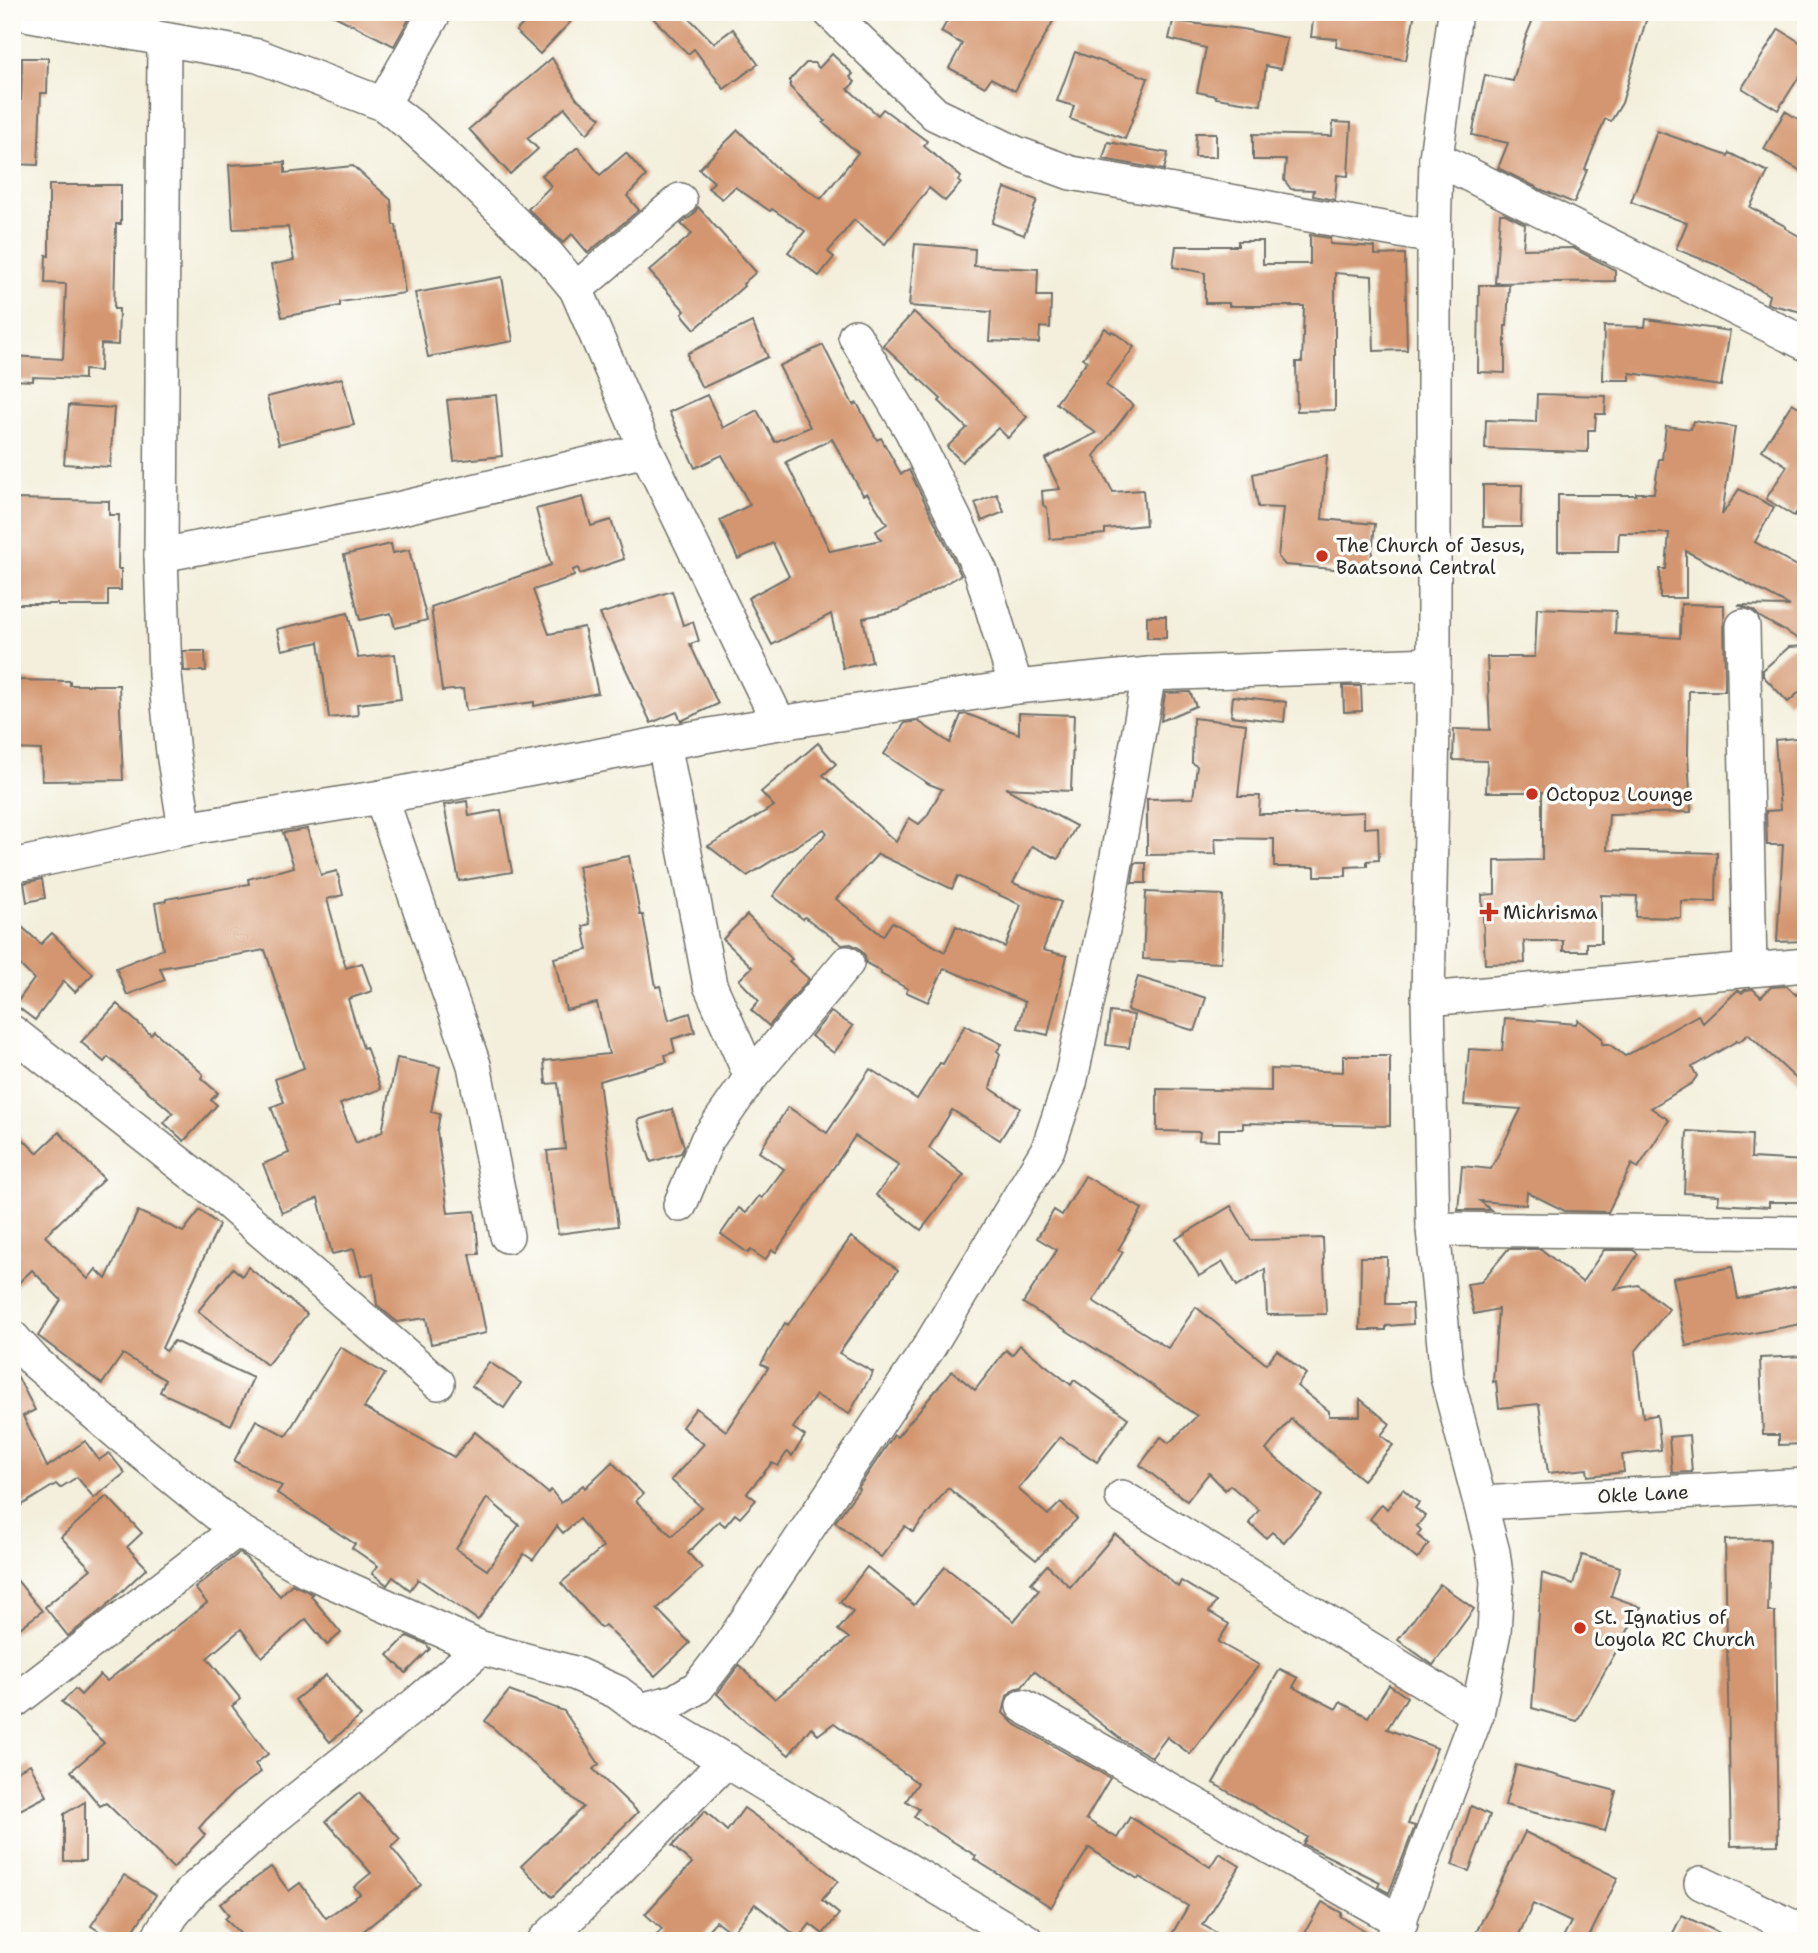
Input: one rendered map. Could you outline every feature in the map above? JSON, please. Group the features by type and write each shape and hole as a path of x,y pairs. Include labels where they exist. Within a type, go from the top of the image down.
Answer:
{"street":[{"path":"14,12 258,56 383,104 452,162 547,254 576,289 646,450 779,723"},
{"path":"383,104 435,12"},
{"path":"830,12 935,114 1016,153 1071,173 1433,237"},
{"path":"1023,1706 1397,1931 1476,1714 1494,1632 1497,1582 1493,1552 1447,1377 1433,1229 1428,999 1434,664 1433,237 1436,158 1455,12"},
{"path":"164,40 161,555 165,675 173,753 185,829"},
{"path":"1436,158 1806,344"},
{"path":"576,289 680,200"},
{"path":"855,335 911,430 981,572 1016,688"},
{"path":"161,555 389,511 646,450"},
{"path":"1743,626 1750,970"},
{"path":"12,866 185,829 381,797 664,743 1016,688 1149,674 1434,664"},
{"path":"641,1710 674,1700 698,1687 728,1648 929,1347 1048,1149 1070,1083 1106,915 1149,674"},
{"path":"664,743 710,985 751,1077"},
{"path":"381,797 474,1065 508,1236"},
{"path":"680,1205 707,1140 751,1077 847,963"},
{"path":"1428,999 1806,965"},
{"path":"12,1032 222,1197 438,1383"},
{"path":"1433,1229 1806,1233"},
{"path":"12,1338 35,1362 101,1419 237,1530 306,1570 481,1648 574,1672 617,1692 641,1710 1027,1941"},
{"name":"Okle Lane","path":"1480,1503 1806,1485"},
{"path":"1122,1497 1476,1714"},
{"path":"12,1703 237,1530"},
{"path":"156,1941 172,1914 193,1890 275,1817 481,1648"},
{"path":"544,1941 727,1760"},
{"path":"1701,1883 1806,1933"}],"building":[{"path":"327,12 413,12 394,46"},
{"path":"514,12 580,12 540,54 516,31 524,23"},
{"path":"647,12 683,12 714,43 733,29 758,64 724,89 694,49 688,54"},
{"path":"952,12 1058,12 1015,91 991,78 985,87 949,68 962,44 941,32"},
{"path":"1314,12 1415,12 1406,60 1336,47 1337,39 1311,37"},
{"path":"1536,12 1631,12 1647,17 1622,103 1611,121 1605,119 1574,203 1498,168 1508,143 1472,135 1485,75 1513,81"},
{"path":"1173,21 1242,29 1287,38 1281,69 1266,66 1261,105 1197,92 1206,48 1169,39"},
{"path":"1779,29 1806,46 1806,66 1778,110 1742,88"},
{"path":"1075,52 1148,78 1125,139 1070,119 1074,106 1057,101"},
{"path":"832,54 853,74 850,77 855,82 848,89 878,115 883,109 927,141 924,146 961,177 958,181 961,183 945,201 929,188 885,244 854,220 828,252 834,257 819,276 788,252 805,231 735,187 722,199 708,188 714,182 699,169 738,130 781,172 821,199 858,153 823,123 825,121 790,87 790,80 806,63 814,63 819,68"},
{"path":"22,58 48,58 47,93 41,93 38,165 12,164 12,99 21,100"},
{"path":"552,58 576,98 601,118 587,134 565,108 527,138 538,149 510,174 469,129"},
{"path":"1785,111 1806,124 1806,174 1764,149"},
{"path":"1333,122 1351,123 1348,176 1337,175 1335,200 1313,196 1314,190 1291,189 1284,180 1286,160 1253,160 1253,134 1332,136"},
{"path":"1657,131 1728,156 1729,153 1768,172 1750,207 1806,240 1806,313 1767,303 1769,295 1719,266 1676,249 1687,223 1631,202"},
{"path":"1196,133 1216,133 1216,157 1195,157"},
{"path":"1108,142 1168,153 1164,170 1103,159"},
{"path":"578,147 600,175 626,153 646,176 627,196 639,210 588,253 572,234 563,243 528,209 551,186 542,175"},
{"path":"285,162 285,173 353,166 391,200 405,293 340,302 340,306 282,317 271,265 294,260 288,227 233,229 229,165"},
{"path":"49,185 121,185 121,224 116,224 114,309 119,309 118,345 101,344 100,371 84,370 84,379 33,377 33,381 12,380 12,356 63,359 66,284 45,283 46,255 49,256"},
{"path":"1005,188 1037,200 1024,235 992,223"},
{"path":"698,207 756,272 695,329 682,314 685,311 649,271 692,234 681,224 693,215"},
{"path":"1500,214 1525,224 1523,249 1573,248 1615,270 1615,281 1495,283"},
{"path":"1310,235 1330,238 1330,244 1375,247 1375,255 1405,254 1407,350 1374,351 1372,276 1335,273 1335,410 1297,411 1296,362 1302,362 1304,306 1229,306 1229,303 1205,303 1205,273 1173,267 1176,246 1238,246 1238,241 1263,241 1263,264 1310,264"},
{"path":"915,244 975,249 974,266 1038,269 1037,296 1051,296 1050,328 1040,327 1039,343 989,341 991,312 909,306"},
{"path":"502,277 513,341 428,357 415,293"},
{"path":"1479,285 1509,285 1505,326 1505,373 1478,372"},
{"path":"914,312 1027,417 1008,438 998,428 962,462 947,447 967,428 939,401 941,399 883,345"},
{"path":"1646,319 1730,331 1721,386 1630,373 1630,380 1603,380 1604,326 1645,327"},
{"path":"752,322 768,357 702,388 688,360 688,353"},
{"path":"1105,328 1134,347 1106,385 1133,405 1094,456 1113,492 1143,490 1146,525 1105,529 1105,534 1050,539 1047,508 1043,505 1042,491 1060,489 1045,459 1096,433 1056,403 1087,361 1083,358"},
{"path":"823,345 853,405 857,403 877,440 881,438 901,474 909,470 961,575 899,610 863,618 872,662 843,668 831,614 772,645 748,598 789,576 773,543 738,559 720,520 750,505 722,455 695,468 669,412 707,395 723,428 757,410 775,442 810,427 779,366","holes":["832,439 863,495 867,493 887,524 876,531 881,540 830,551 786,462"]},
{"path":"342,378 354,425 279,444 267,397"},
{"path":"1537,394 1606,396 1605,414 1596,414 1595,430 1588,430 1588,452 1485,449 1486,420 1536,422"},
{"path":"496,395 502,456 454,461 447,400"},
{"path":"1792,403 1806,411 1806,498 1794,516 1766,499 1787,466 1762,450"},
{"path":"69,405 114,408 110,467 64,464"},
{"path":"1693,421 1735,427 1722,515 1739,489 1774,507 1755,542 1806,571 1806,643 1760,617 1753,610 1738,605 1790,606 1686,551 1686,598 1660,598 1660,569 1666,569 1669,533 1619,533 1618,551 1558,551 1558,495 1654,493 1666,426 1691,429"},
{"path":"1327,455 1322,519 1375,524 1370,572 1285,565 1278,557 1283,508 1258,507 1253,474"},
{"path":"1483,485 1522,485 1521,527 1483,527"},
{"path":"997,494 1004,512 982,521 975,503"},
{"path":"583,497 591,526 611,520 624,559 580,574 578,568 573,570 574,576 533,590 549,634 584,627 598,693 534,706 534,702 466,711 463,689 442,691 431,607 551,565 536,509"},
{"path":"12,499 109,501 109,515 119,515 118,569 121,569 121,590 108,590 108,606 12,604"},
{"path":"391,544 393,553 409,550 427,620 395,628 391,613 360,620 344,555"},
{"path":"672,591 683,625 693,622 699,641 690,644 718,704 681,721 677,712 651,723 600,614"},
{"path":"1681,604 1724,605 1725,691 1689,691 1691,812 1609,814 1607,850 1717,853 1716,902 1681,901 1681,918 1636,917 1637,896 1601,895 1601,943 1587,943 1587,951 1563,951 1563,941 1524,941 1525,963 1485,964 1482,895 1495,894 1495,861 1542,860 1542,792 1486,792 1487,761 1453,760 1454,729 1490,730 1487,657 1535,657 1537,608 1616,611 1615,634 1680,638"},
{"path":"348,613 358,658 395,654 401,699 357,704 358,715 329,718 319,642 282,650 277,629"},
{"path":"1147,616 1166,616 1166,638 1147,638"},
{"path":"1806,646 1806,686 1788,702 1763,676 1763,670 1789,647"},
{"path":"183,651 205,651 206,671 184,671"},
{"path":"12,680 70,681 70,685 119,685 123,780 42,781 41,750 12,749"},
{"path":"1343,686 1361,686 1362,711 1344,712"},
{"path":"1190,692 1196,706 1161,721 1165,693"},
{"path":"1233,696 1286,702 1284,722 1231,716"},
{"path":"1019,713 1074,715 1071,791 1005,788 1076,826 1058,859 1032,846 1013,883 1061,902 1043,950 1067,956 1048,1035 1018,1028 1025,1002 944,968 928,1002 906,992 908,989 866,963 859,948 851,944 842,945 773,896 800,860 827,833 824,829 747,876 708,846 774,806 761,792 818,743 836,764 823,775 896,842 909,818 919,824 927,816 942,789 929,784 884,754 905,723 918,721 950,743 961,715 967,714 1019,734","holes":["878,854 952,889 958,876 1021,905 1005,947 956,926 945,952 892,922 883,936 836,899"]},
{"path":"1193,718 1246,724 1238,796 1260,796 1259,814 1364,812 1364,828 1378,827 1379,860 1367,861 1367,866 1346,867 1346,876 1315,876 1315,867 1274,867 1274,839 1215,838 1216,854 1147,855 1147,799 1193,798 1197,766 1192,763"},
{"path":"1806,737 1806,941 1777,942 1783,845 1767,845 1766,811 1780,810 1775,740"},
{"path":"467,801 469,816 501,810 512,872 459,881 444,805"},
{"path":"307,829 321,875 337,871 343,895 327,899 346,968 362,963 372,991 348,999 363,1048 366,1047 381,1089 340,1104 356,1143 382,1132 397,1058 440,1067 431,1112 440,1114 437,1131 448,1213 475,1211 479,1254 470,1254 486,1333 431,1344 426,1318 397,1322 377,1305 373,1274 361,1276 354,1249 332,1254 318,1198 282,1213 263,1164 289,1153 271,1107 284,1102 275,1079 304,1068 265,950 160,968 165,980 127,995 116,968 163,949 155,903 249,884 248,879 294,867 283,833"},
{"path":"629,856 656,987 660,986 669,1020 690,1013 695,1032 672,1039 675,1052 665,1055 667,1062 599,1081 618,1226 558,1234 547,1151 565,1149 558,1083 546,1084 544,1061 609,1054 597,1003 566,1010 554,958 588,950 583,926 590,924 578,866"},
{"path":"1135,863 1146,863 1146,883 1132,883"},
{"path":"42,879 45,898 27,902 24,883"},
{"path":"1146,892 1223,895 1221,963 1143,959"},
{"path":"747,915 809,979 769,1026 751,1010 759,1001 739,980 752,967 723,939"},
{"path":"12,918 41,944 52,933 93,974 75,992 64,981 35,1020 15,1005 34,979 12,957"},
{"path":"1138,977 1206,998 1195,1031 1127,1010"},
{"path":"1806,984 1805,1087 1748,1034 1739,1042 1692,1067 1697,1076 1692,1083 1651,1108 1669,1120 1638,1168 1632,1164 1608,1212 1565,1211 1527,1192 1526,1205 1480,1201 1491,1210 1458,1210 1462,1166 1491,1169 1521,1109 1464,1105 1469,1049 1502,1051 1505,1018 1576,1024 1578,1020 1602,1038 1602,1044 1609,1044 1625,1056 1698,1015 1703,1023 1738,990 1742,993 1753,989 1761,997 1771,987 1787,986 1796,995"},
{"path":"117,1004 151,1035 154,1031 203,1074 201,1078 218,1093 211,1100 217,1105 184,1141 164,1123 173,1113 108,1057 104,1062 81,1042"},
{"path":"831,1012 853,1026 834,1053 811,1036"},
{"path":"1110,1012 1134,1015 1129,1048 1106,1045"},
{"path":"965,1025 1002,1044 997,1051 1000,1054 990,1088 1020,1108 1000,1140 952,1110 929,1148 964,1175 921,1230 876,1195 899,1165 855,1136 776,1252 772,1250 765,1260 751,1250 748,1253 721,1234 739,1208 746,1213 759,1196 762,1198 784,1169 759,1152 788,1107 827,1133 870,1069 917,1099 940,1063 943,1064"},
{"path":"1343,1056 1390,1056 1390,1126 1243,1123 1243,1129 1219,1129 1219,1141 1199,1140 1200,1132 1157,1131 1157,1089 1271,1091 1271,1069 1343,1072"},
{"path":"672,1109 684,1146 681,1153 651,1162 638,1120"},
{"path":"12,1128 37,1153 59,1132 104,1179 45,1236 88,1279 96,1269 106,1279 138,1211 183,1232 200,1210 219,1225 162,1348 166,1351 174,1341 253,1378 231,1425 160,1392 165,1380 123,1354 102,1384 38,1336 61,1300 32,1270 12,1289"},
{"path":"1687,1131 1752,1135 1751,1158 1804,1161 1804,1202 1769,1202 1769,1207 1718,1204 1719,1195 1684,1193"},
{"path":"1085,1176 1142,1209 1118,1250 1123,1252 1093,1301 1168,1348 1196,1307 1266,1364 1277,1350 1306,1374 1297,1386 1329,1411 1329,1416 1360,1416 1360,1399 1390,1424 1381,1435 1393,1445 1363,1480 1291,1419 1266,1450 1322,1496 1284,1542 1272,1532 1266,1538 1249,1523 1259,1510 1230,1485 1225,1490 1209,1473 1187,1501 1140,1465 1161,1437 1169,1443 1197,1416 1023,1303 1057,1250 1037,1238 1054,1210 1062,1215"},
{"path":"1231,1206 1251,1240 1323,1238 1326,1314 1267,1315 1265,1269 1237,1286 1223,1262 1199,1276 1176,1239"},
{"path":"851,1237 898,1270 839,1353 873,1372 849,1414 816,1395 793,1428 805,1436 792,1456 787,1452 778,1466 772,1463 747,1493 756,1500 740,1518 735,1514 725,1526 719,1521 688,1553 702,1568 657,1609 690,1643 655,1676 605,1625 601,1628 561,1583 603,1547 579,1519 563,1533 557,1526 533,1560 524,1554 478,1620 418,1579 410,1590 393,1577 387,1585 372,1573 378,1566 352,1548 355,1544 277,1493 282,1486 234,1461 256,1420 286,1436 340,1347 385,1374 364,1408 454,1457 475,1432 548,1493 551,1490 561,1503 583,1485 585,1488 612,1462 643,1494 636,1501 672,1536 701,1507 671,1480 704,1444 682,1427 696,1408 726,1431 768,1368 761,1364 785,1323 788,1325","holes":["487,1498 519,1525 487,1570 456,1549"]},
{"path":"1508,1249 1541,1249 1582,1282 1604,1250 1633,1250 1638,1254 1615,1289 1638,1285 1669,1309 1635,1352 1643,1417 1657,1415 1661,1450 1622,1455 1624,1472 1588,1476 1587,1469 1548,1473 1539,1404 1499,1408 1496,1381 1493,1382 1498,1309 1474,1314 1467,1284 1481,1282"},
{"path":"1361,1257 1387,1257 1386,1304 1412,1304 1413,1324 1386,1326 1386,1330 1360,1330"},
{"path":"248,1267 307,1314 267,1365 198,1311 233,1268 242,1276"},
{"path":"1732,1267 1738,1299 1806,1284 1806,1323 1686,1346 1673,1278"},
{"path":"1020,1345 1071,1385 1074,1380 1128,1418 1097,1462 1060,1437 1018,1489 1048,1515 1061,1502 1077,1519 1036,1560 948,1488 913,1532 905,1526 881,1557 835,1522 894,1435 897,1437 952,1371 975,1390 1006,1350 1012,1355"},
{"path":"1806,1356 1806,1444 1779,1445 1779,1435 1763,1435 1760,1358"},
{"path":"489,1362 521,1383 504,1408 472,1386"},
{"path":"12,1366 35,1410 23,1416 47,1467 85,1441 99,1460 109,1453 125,1473 94,1498 77,1477 60,1488 56,1484 12,1511"},
{"path":"1689,1435 1692,1472 1672,1473 1669,1437"},
{"path":"1403,1489 1419,1503 1415,1508 1425,1516 1417,1526 1421,1530 1417,1535 1429,1544 1417,1559 1370,1519 1382,1504 1387,1509"},
{"path":"107,1496 142,1533 127,1547 147,1568 104,1608 68,1636 45,1607 91,1569 61,1537"},
{"path":"1115,1534 1178,1587 1181,1581 1216,1602 1209,1612 1229,1624 1218,1642 1259,1665 1190,1754 1167,1737 1152,1757 1122,1740 1034,1671 1022,1687 1014,1689 1007,1696 1003,1713 1013,1723 1110,1778 1086,1819 1117,1838 1130,1817 1210,1867 1219,1853 1240,1866 1203,1925 1230,1941 1168,1941 1188,1906 1089,1848 1051,1907 974,1859 976,1856 914,1817 919,1809 906,1801 918,1783 834,1723 818,1735 811,1727 789,1755 745,1721 717,1694 739,1665 775,1699 849,1638 838,1630 853,1612 840,1602 867,1567 914,1605 945,1567 1014,1621 1039,1590 1031,1583 1047,1565 1070,1587"},
{"path":"1770,1539 1768,1612 1775,1612 1778,1845 1731,1846 1725,1540"},
{"path":"239,1553 280,1596 292,1584 313,1594 311,1596 341,1633 327,1645 306,1619 262,1657 241,1629 207,1658 241,1699 232,1706 268,1754 255,1764 261,1772 233,1793 206,1820 199,1828 205,1835 173,1868 106,1803 100,1806 71,1771 104,1743 62,1702 75,1689 81,1695 100,1675 107,1681 207,1603 195,1588"},
{"path":"1582,1555 1620,1567 1611,1596 1641,1607 1577,1721 1532,1708 1542,1573 1573,1584"},
{"path":"12,1574 42,1611 12,1634"},
{"path":"1440,1584 1474,1609 1433,1665 1398,1640"},
{"path":"407,1636 426,1644 430,1649 406,1673 388,1655"},
{"path":"1280,1669 1298,1678 1293,1687 1336,1709 1340,1702 1368,1717 1389,1685 1407,1697 1387,1729 1437,1748 1408,1824 1415,1826 1389,1893 1378,1887 1380,1882 1303,1844 1307,1837 1213,1783"},
{"path":"326,1675 361,1716 330,1742 295,1700"},
{"path":"509,1691 564,1711 599,1764 593,1769 638,1812 552,1897 521,1866 583,1807 485,1721"},
{"path":"30,1764 47,1796 12,1814 12,1774"},
{"path":"1516,1765 1616,1791 1605,1831 1505,1805"},
{"path":"359,1793 400,1839 391,1847 421,1885 361,1933 366,1941 248,1941 225,1919 229,1915 220,1904 271,1867 289,1891 300,1883 326,1918 360,1894 354,1887 371,1873 326,1821"},
{"path":"85,1802 85,1861 64,1861 64,1814"},
{"path":"1471,1806 1490,1815 1469,1871 1452,1865"},
{"path":"744,1808 800,1848 838,1881 822,1900 839,1914 823,1934 810,1924 799,1938 755,1904 732,1933 716,1921 698,1941 651,1941 662,1929 645,1914 692,1863 672,1846 705,1811 727,1831"},
{"path":"1525,1832 1618,1878 1587,1941 1561,1941 1571,1922 1533,1904 1516,1941 1472,1941"},
{"path":"124,1875 156,1895 127,1941 115,1941 91,1926"},
{"path":"1322,1902 1374,1936 1373,1941 1300,1941"},
{"path":"1682,1915 1736,1941 1669,1941"}],"place":[{"name":"The Church of Jesus, Baatsona Central","path":"1322,556"},
{"name":"Octopuz Lounge","path":"1532,794"},
{"name":"Michrisma","path":"1489,912"},
{"name":"St. Ignatius of Loyola RC Church","path":"1580,1628"}]}
